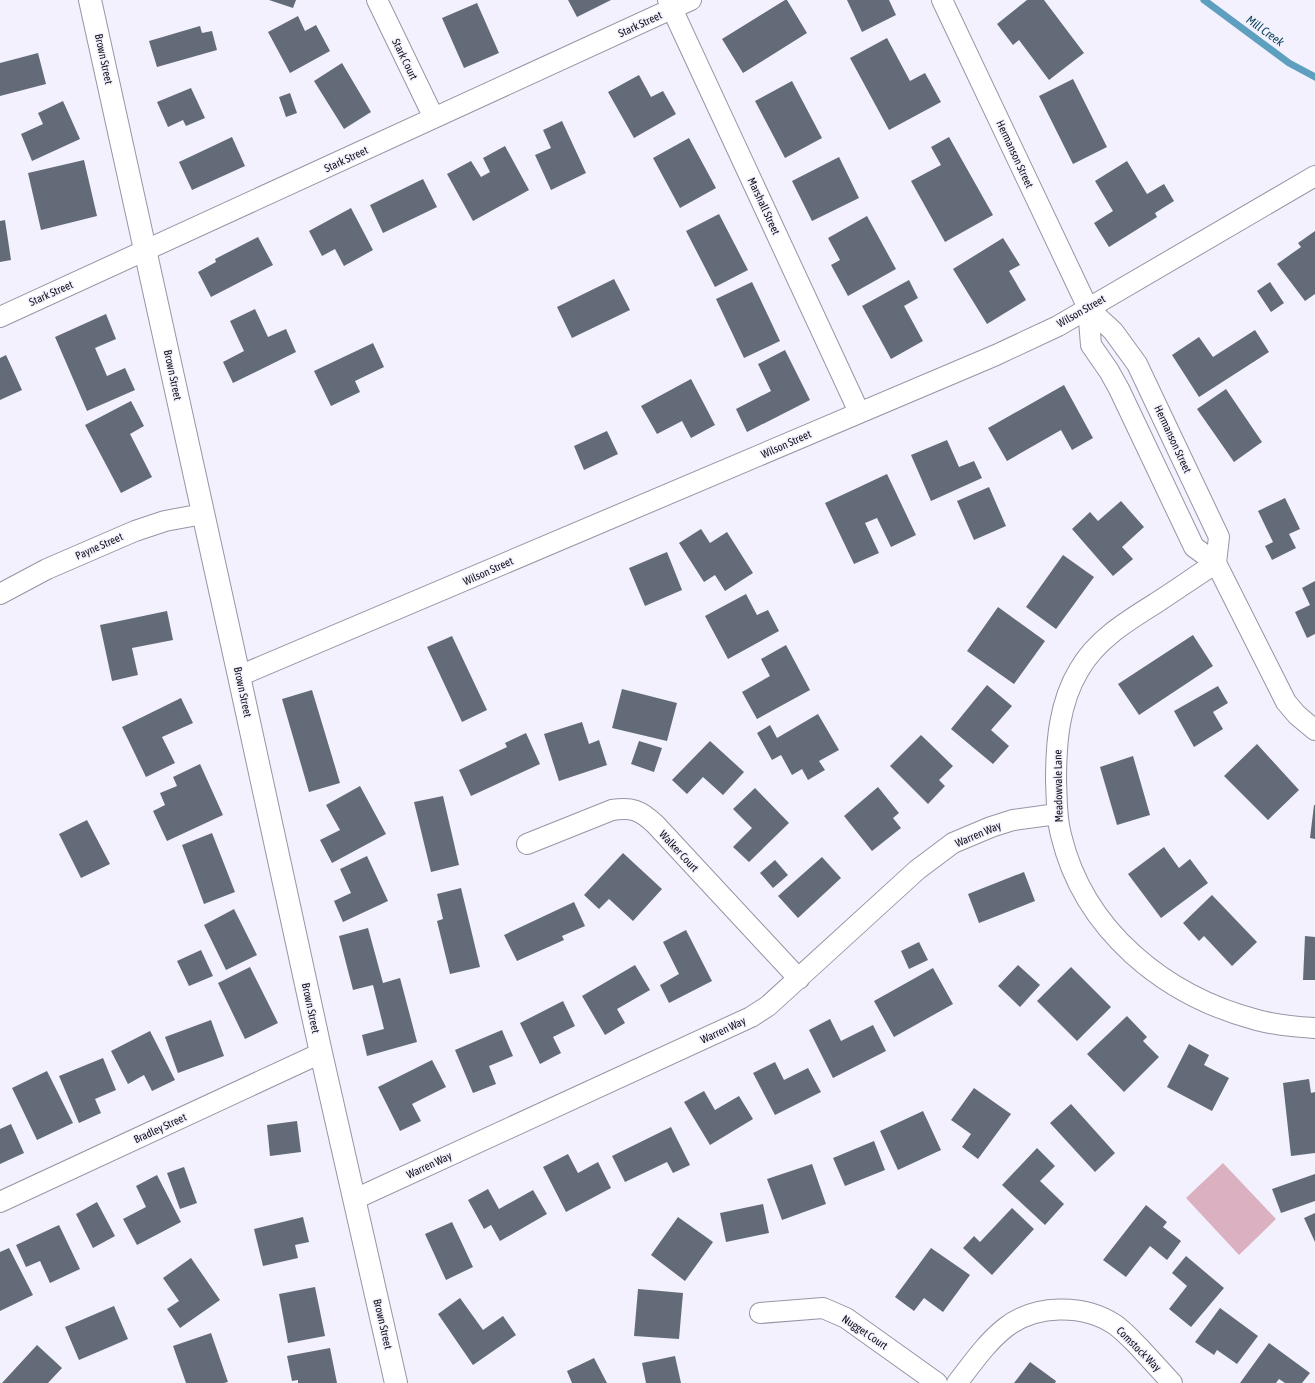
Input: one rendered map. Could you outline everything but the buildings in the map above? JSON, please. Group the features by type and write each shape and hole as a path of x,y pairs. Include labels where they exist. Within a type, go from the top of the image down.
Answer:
{"street":[{"name":"Brown Street","path":"90,0 240,676 321,1053 396,1383"},
{"name":"Stark Court","path":"377,0 434,118"},
{"name":"Stark Street","path":"0,317 434,118 670,4 691,0"},
{"name":"Hermanson Street","path":"942,0 1088,308 1113,331 1141,371 1219,537 1216,563"},
{"name":"Marshall Street","path":"670,4 859,412"},
{"name":"Wilson Street","path":"240,676 403,608 577,532 733,468 859,412 996,355 1058,326 1315,176"},
{"name":"Hermanson Street","path":"1088,308 1090,345 1109,371 1119,388 1194,548 1216,563 1286,702 1297,715 1315,730"},
{"name":"Payne Street","path":"0,594 47,569 135,531 165,521 203,514"},
{"name":"Meadowvale Lane","path":"1216,563 1125,623 1090,654 1079,670 1066,701 1059,729 1056,764 1057,814 1065,850 1088,901 1108,930 1134,956 1160,977 1176,987 1214,1005 1257,1020 1290,1026 1315,1028"},
{"name":"Walker Court","path":"527,844 612,810 625,808 636,810 646,815 655,824 799,979"},
{"name":"Warren Way","path":"355,1199 751,1017 768,1006 799,979 917,870 953,843 991,827 1013,820 1057,814"},
{"name":"Bradley Street","path":"0,1202 321,1053"},
{"name":"Nugget Court","path":"760,1313 823,1308 835,1312 846,1318 937,1383"},
{"name":"Comstock Way","path":"957,1383 990,1342 1006,1327 1021,1318 1036,1313 1056,1310 1076,1310 1089,1312 1115,1324 1172,1383"}],"shaded area":[{"path":"1223,1163 1276,1219 1239,1255 1186,1198"}],"waterway":[{"name":"Mill Creek","path":"1204,0 1289,63 1315,77"}]}
